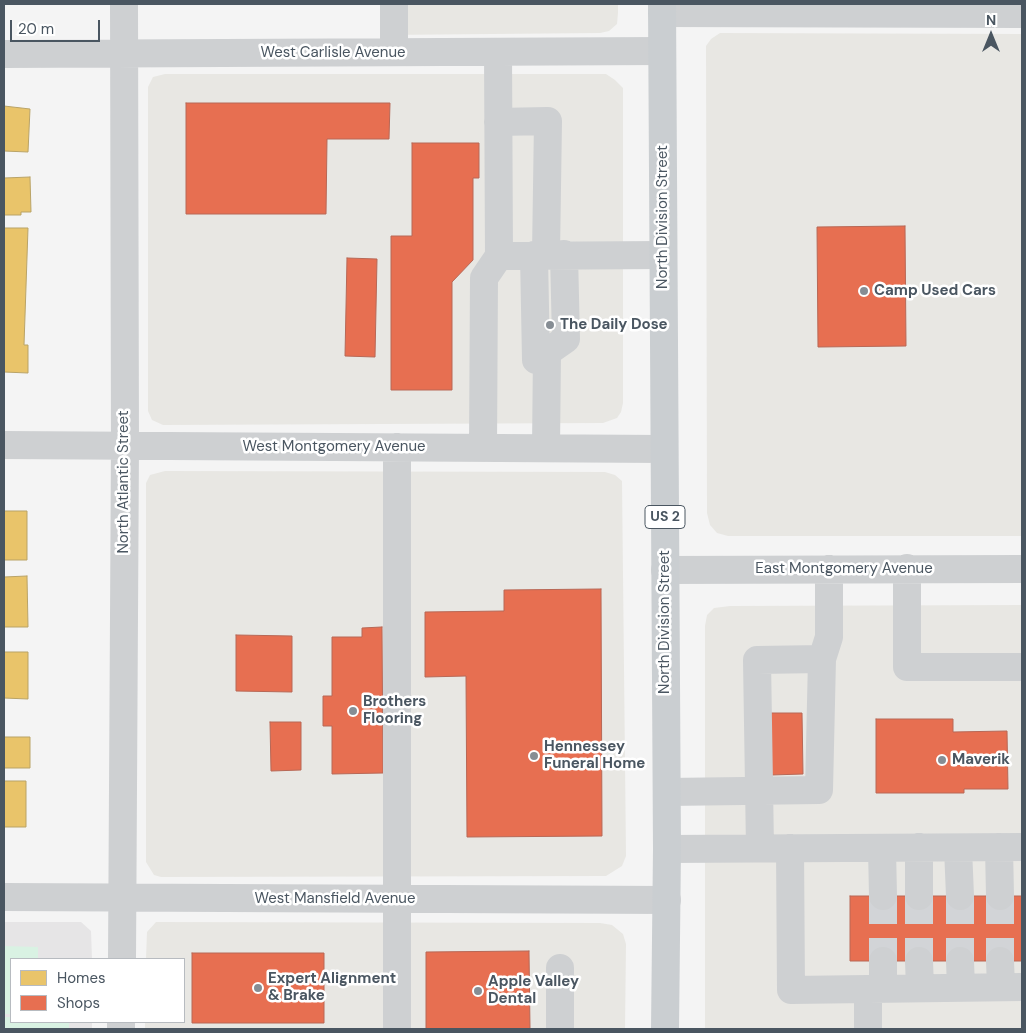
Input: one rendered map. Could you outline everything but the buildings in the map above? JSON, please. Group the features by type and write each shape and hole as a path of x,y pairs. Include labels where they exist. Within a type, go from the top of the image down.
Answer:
{"main road":[{"name":"North Division Street","path":"662,8 667,792 665,1029"}],"street":[{"name":"North Atlantic Street","path":"122,958 125,445 124,4"},
{"path":"394,4 394,52"},
{"path":"662,8 1022,14"},
{"name":"West Carlisle Avenue","path":"4,54 662,51"},
{"path":"483,448 484,278 499,256 498,52"},
{"path":"498,122 548,121 548,254 536,360 547,352 546,448"},
{"path":"499,256 548,254 663,255"},
{"name":"West Montgomery Avenue","path":"4,445 664,449"},
{"path":"397,447 397,1029"},
{"path":"906,568 906,667 1022,667"},
{"path":"667,792 819,790 822,659 829,637 829,569"},
{"name":"East Montgomery Avenue","path":"665,570 1022,569"},
{"path":"760,848 757,660 822,659"},
{"path":"919,847 919,896"},
{"path":"667,849 1011,847 1000,896"},
{"path":"790,848 791,990 961,988 1008,978"},
{"path":"882,848 883,896"},
{"path":"958,848 960,896"},
{"name":"West Mansfield Avenue","path":"4,897 667,900"},
{"path":"868,1029 875,989 883,961"},
{"path":"919,961 920,988"},
{"path":"960,961 961,988"},
{"path":"560,968 560,1029"}],"shaded area":[{"path":"384,4 618,4 618,13 617,24 609,31 600,33 384,35"},
{"name":"Camp Used Cars","path":"720,33 1022,34 1022,536 728,536 717,533 710,525 707,513 706,46 711,39"},
{"path":"165,74 606,74 615,80 623,88 623,403 617,418 603,423 163,425 152,420 148,411 148,87 153,77"},
{"path":"165,471 605,472 615,475 622,481 626,856 622,866 606,876 161,877 154,875 146,862 146,483 150,475"},
{"path":"1022,605 1022,1029 705,1029 705,626 707,615 714,608 730,606"},
{"path":"4,922 81,922 91,931 92,958 10,958 10,1023 92,1023 92,1029 4,1029"},
{"path":"156,922 600,923 612,925 623,934 626,944 625,1029 145,1029 145,1023 185,1023 185,958 146,958 147,932"}],"green space":[{"path":"4,946 38,947 38,958 10,958 10,1014 4,1014"},
{"path":"4,1017 10,1017 10,1023 69,1023 69,1029 4,1029"}],"tunnel":[{"path":"883,896 883,961"},
{"path":"919,896 919,961"},
{"path":"960,896 960,961"},
{"path":"1000,896 1000,961"}],"place":[{"name":"Camp Used Cars","path":"864,291"},
{"name":"The Daily Dose","path":"550,325"},
{"name":"Brothers Flooring","path":"353,711"},
{"name":"Hennessey Funeral Home","path":"534,756"},
{"name":"Maverik","path":"942,760"},
{"name":"Expert Alignment & Brake","path":"258,988"},
{"name":"Apple Valley Dental","path":"478,991"}]}
